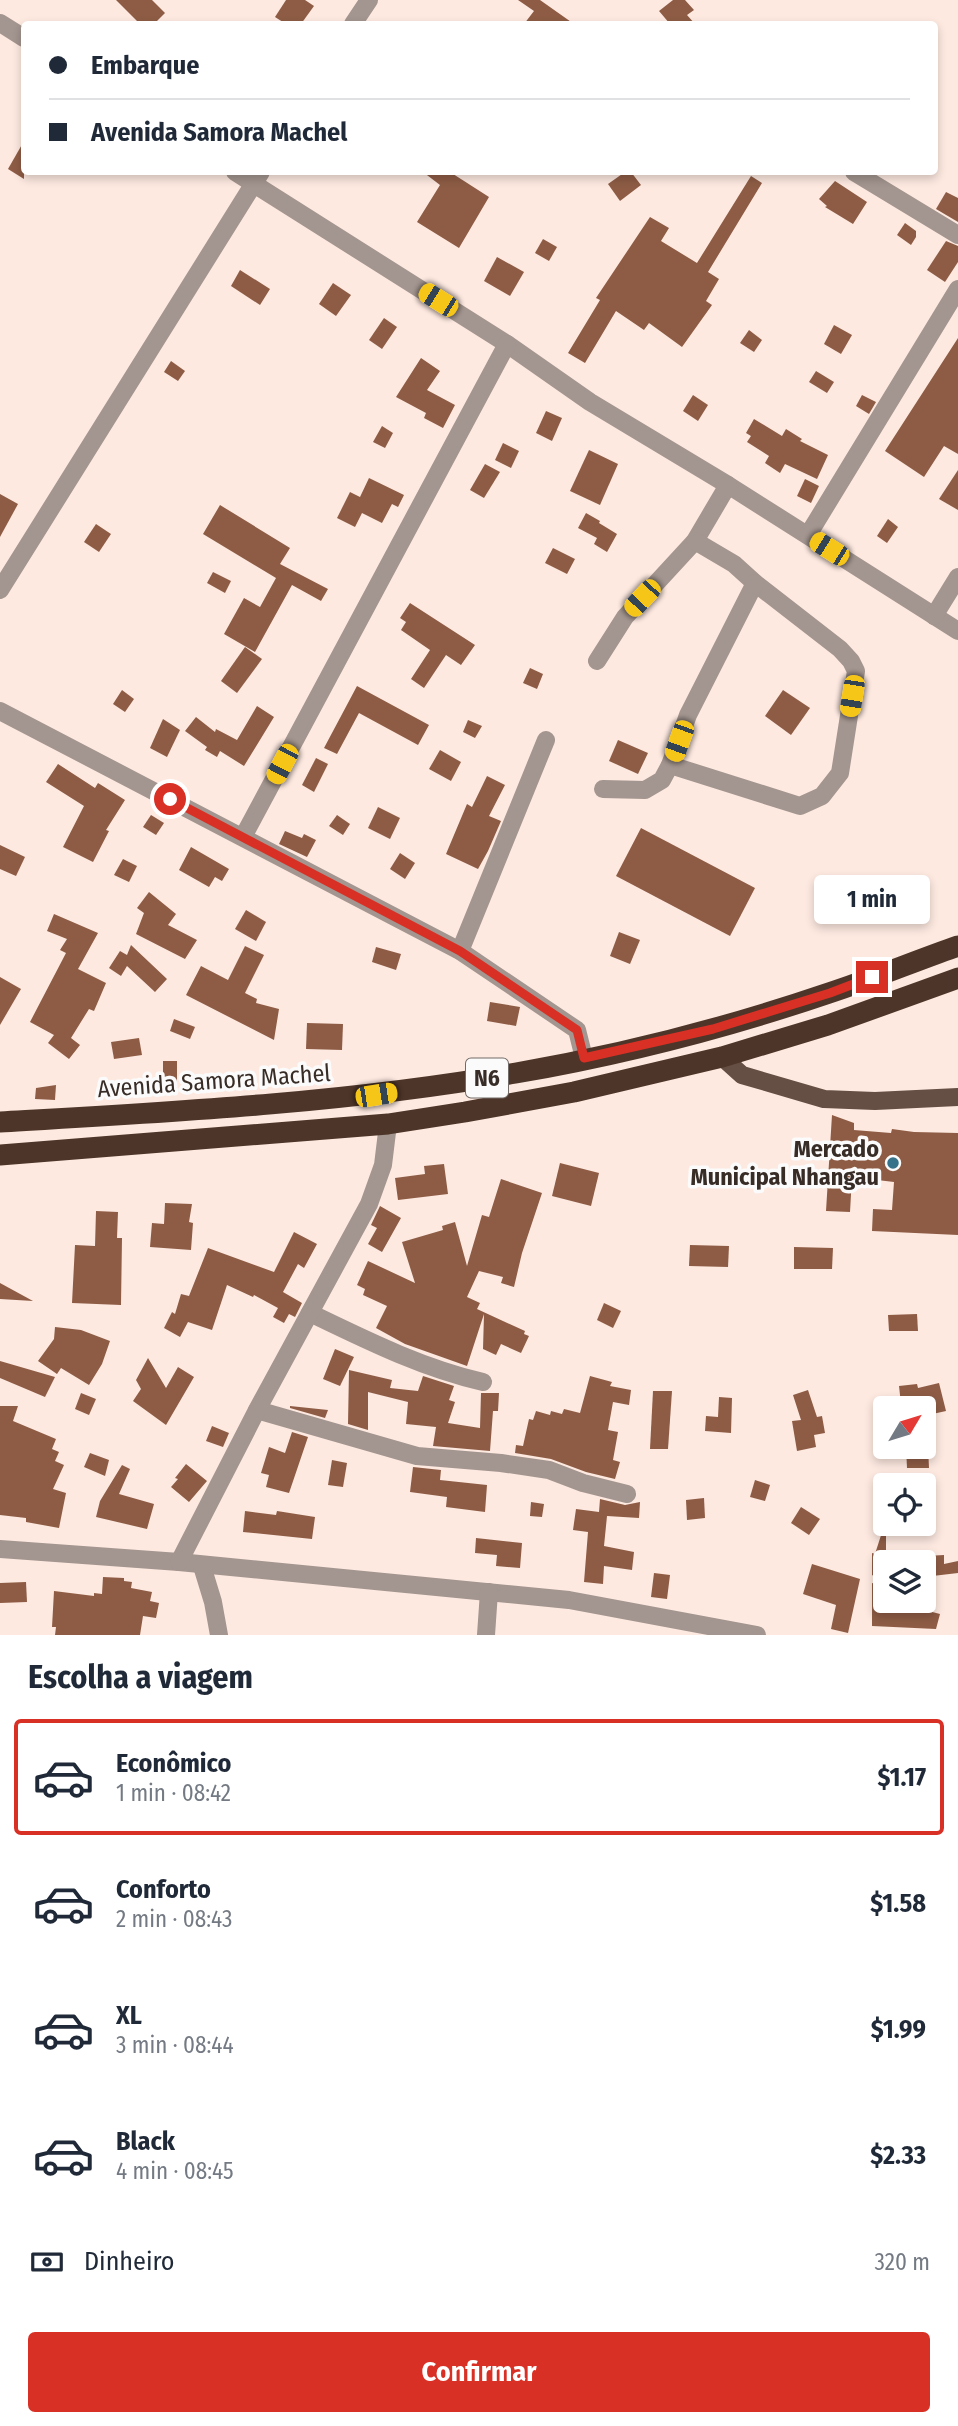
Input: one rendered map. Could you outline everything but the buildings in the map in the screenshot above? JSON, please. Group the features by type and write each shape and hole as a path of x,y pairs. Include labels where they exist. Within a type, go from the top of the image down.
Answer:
{"highway":[{"name":"Avenida Samora Machel","path":"0,1122 376,1095 518,1073 713,1029 830,993 958,946"},
{"name":"N6","path":"0,1155 388,1124 574,1092 722,1057 828,1025 958,978"}],"main road":[{"path":"722,1057 742,1075 824,1099 875,1101 958,1097"}],"street":[{"path":"355,21 369,0"},
{"path":"0,23 21,36"},
{"path":"860,175 958,235"},
{"path":"0,590 257,177 590,401 729,485 958,631"},
{"path":"808,536 958,289"},
{"path":"243,837 507,344"},
{"path":"597,661 625,617 695,541 729,485"},
{"path":"670,765 800,806 822,796 840,773 856,671 840,649 734,564 695,541"},
{"path":"934,616 958,577"},
{"path":"603,789 645,790 662,780 688,715 755,583"},
{"path":"0,711 460,951 577,1030 584,1058"},
{"path":"460,951 546,740"},
{"path":"178,1562 369,1204 383,1165 388,1124"},
{"path":"310,1313 382,1347 450,1374 483,1382"},
{"path":"257,1410 417,1456 549,1470 583,1483 627,1494"},
{"path":"0,1549 178,1562 569,1600 757,1635"},
{"path":"202,1566 219,1635"},
{"path":"486,1635 489,1592"}],"place":[{"name":"Mercado Municipal Nhangau","path":"893,1163"}],"route":[{"path":"170,799 460,951 577,1030 584,1058 713,1029 830,993 872,977"}]}
